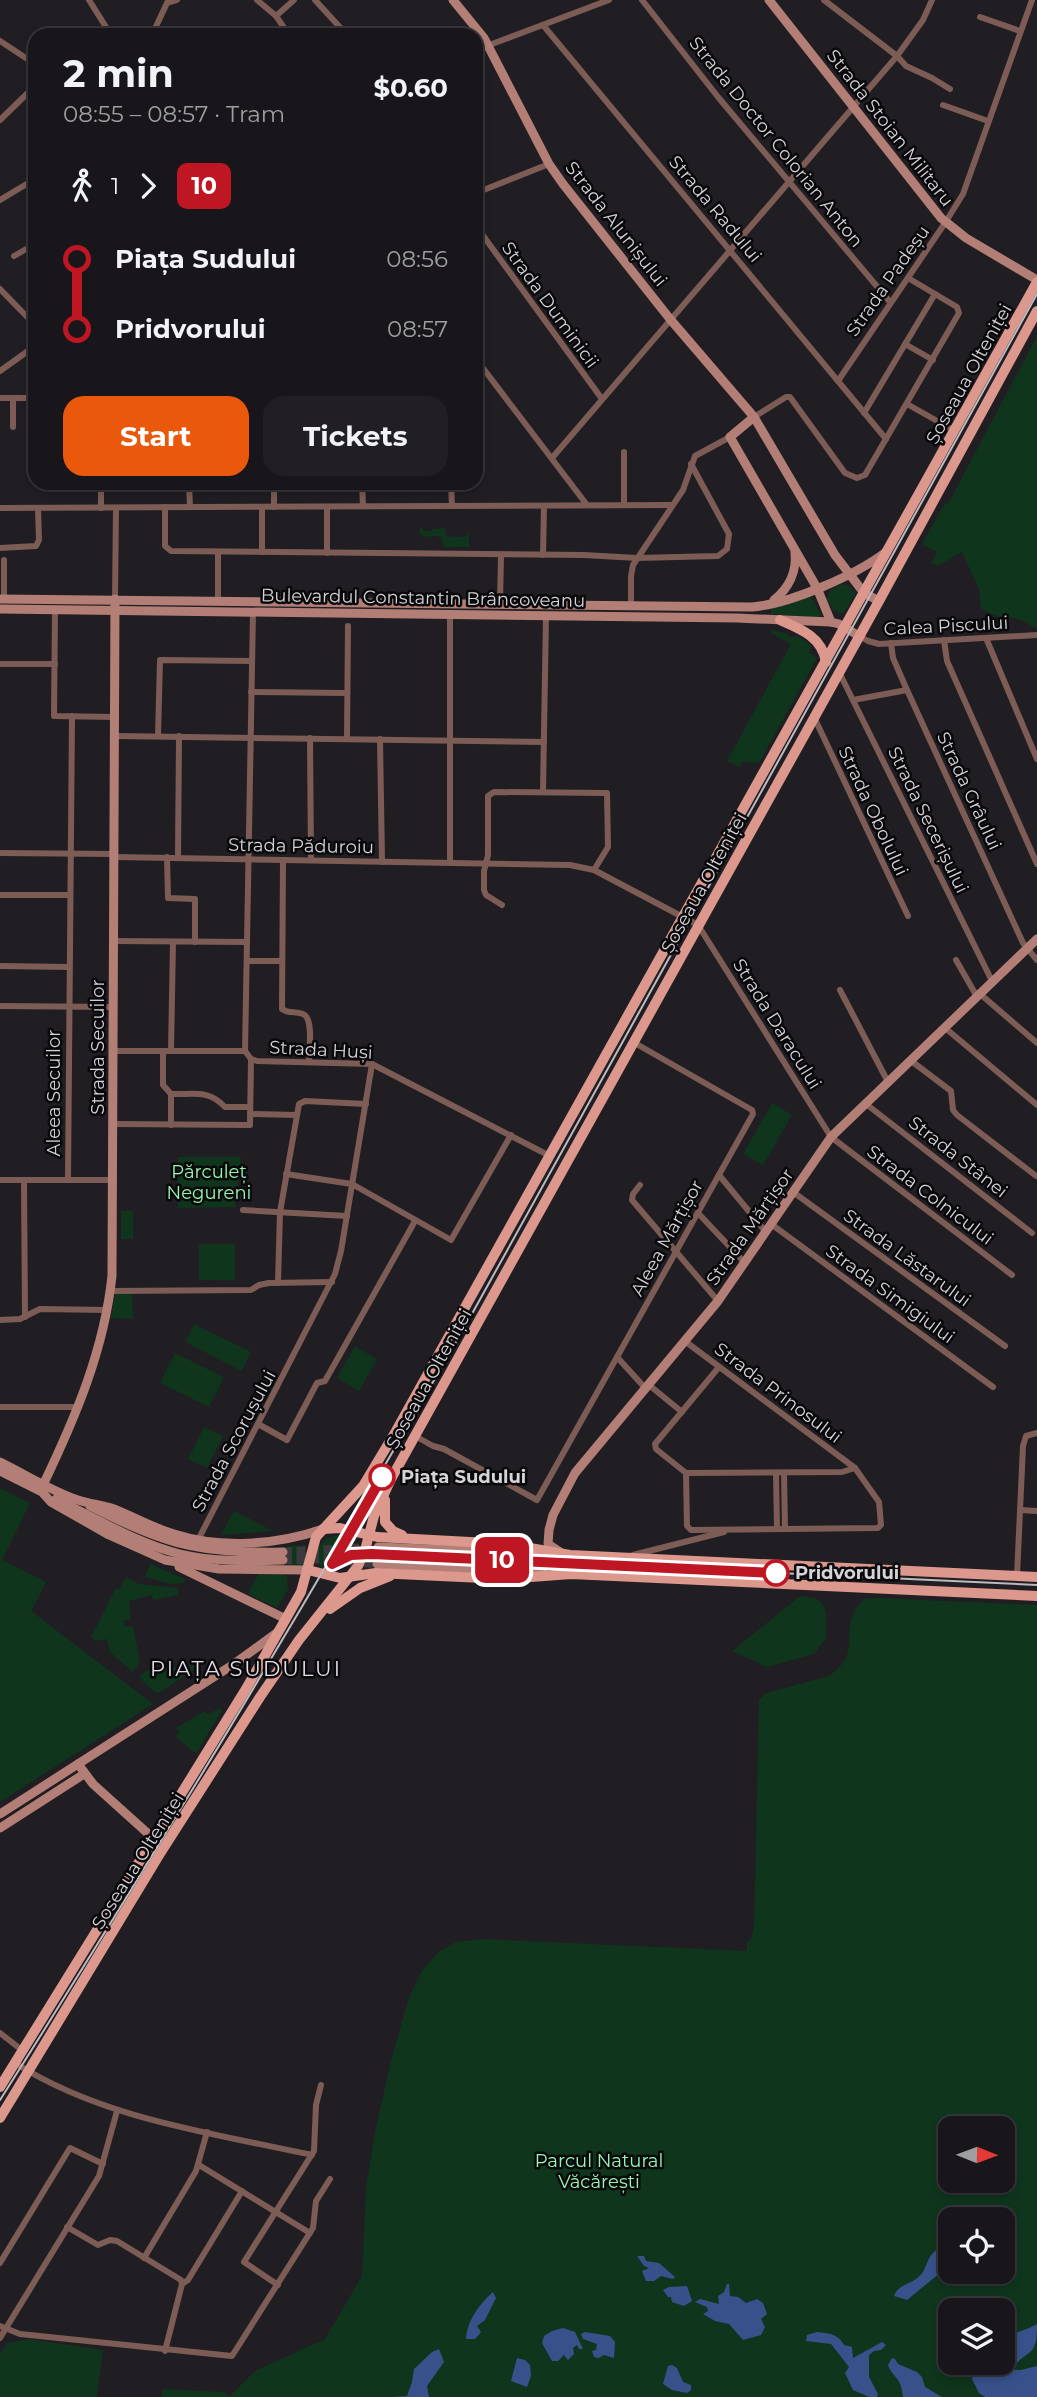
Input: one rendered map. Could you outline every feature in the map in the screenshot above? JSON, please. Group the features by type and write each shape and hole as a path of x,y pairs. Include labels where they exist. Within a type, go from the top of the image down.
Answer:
{"main road":[{"name":"Strada Alunișului","path":"453,0 475,28"},
{"name":"Strada Stoian Militaru","path":"769,0 946,223 1037,281"},
{"name":"Strada Alunișului","path":"483,39 549,164 670,319 754,417 849,574 864,593 879,601"},
{"name":"Șoseaua Olteniței","path":"0,2087 286,1619 308,1570 312,1547 323,1529 360,1490 374,1470 1037,281"},
{"name":"Șoseaua Olteniței","path":"0,2118 165,1846 272,1679 363,1557 368,1535 391,1479 879,601 1037,310"},
{"path":"754,417 730,438 817,588 831,622"},
{"path":"766,605 779,596 791,580 795,568 795,550"},
{"name":"Bulevardul Constantin Brâncoveanu","path":"2,599 766,605 849,574 887,551"},
{"name":"Strada Secuilor","path":"43,1488 94,1365 110,1291 114,1180 115,599"},
{"name":"Bulevardul Constantin Brâncoveanu","path":"0,609 547,615 831,622 845,627"},
{"path":"780,620 812,636 823,651 825,662"},
{"path":"845,627 859,636"},
{"name":"Strada Mărțișor","path":"548,1536 556,1507 575,1474 718,1301 831,1137 1037,939"},
{"path":"0,1462 130,1536 178,1553 221,1560 283,1556 223,1552 180,1545 138,1530 77,1499"},
{"path":"0,1471 43,1488 110,1508 167,1532 198,1540 256,1542 340,1528 368,1535 507,1544 570,1555"},
{"path":"391,1479 384,1506 387,1526 398,1534 439,1540"},
{"path":"43,1488 51,1502 97,1528 286,1619"},
{"path":"531,1548 540,1546 548,1536"},
{"path":"548,1536 550,1547 570,1555"},
{"path":"378,1547 1037,1577"},
{"path":"165,1560 219,1569 308,1570 330,1577 397,1574 504,1579 570,1574"},
{"path":"377,1564 1037,1596"},
{"path":"840,1587 841,1567"},
{"path":"318,1617 360,1588 397,1574"},
{"path":"0,1814 242,1659 279,1631"},
{"path":"78,1764 84,1774 165,1846"},
{"path":"0,1828 84,1774"}],"street":[{"path":"89,0 107,28"},
{"path":"155,28 166,1 177,0"},
{"path":"257,0 276,16 284,28"},
{"path":"276,16 294,0"},
{"path":"315,0 341,28"},
{"path":"483,47 609,0"},
{"name":"Strada Doctor Colorian Anton","path":"642,0 718,97 890,302"},
{"path":"824,0 897,56 906,66 950,89"},
{"path":"552,458 897,56 923,20 932,0"},
{"name":"Strada Padeșu","path":"838,381 946,223 969,180 1032,0"},
{"path":"980,17 1020,31"},
{"name":"Strada Radului","path":"543,25 886,439"},
{"path":"0,41 28,59"},
{"path":"0,120 28,93"},
{"path":"943,105 988,121"},
{"path":"483,190 549,164"},
{"path":"0,200 28,183"},
{"name":"Strada Duminicii","path":"483,236 602,399"},
{"path":"14,256 28,248"},
{"path":"754,417 790,397 845,473 854,478 867,473 958,316 957,307 908,278"},
{"path":"0,289 28,318"},
{"path":"864,413 935,294"},
{"path":"905,344 933,360"},
{"path":"0,370 28,351"},
{"path":"483,368 587,505"},
{"path":"0,398 28,398"},
{"path":"13,398 13,427"},
{"path":"906,404 955,431"},
{"path":"631,606 631,576 637,558 686,485 691,464 699,454 730,438"},
{"path":"624,452 624,505"},
{"path":"165,507 167,550 637,558 718,556 727,549 729,534 691,464"},
{"path":"101,490 101,508"},
{"path":"189,490 190,507"},
{"path":"274,490 274,507"},
{"path":"362,490 362,506"},
{"path":"451,490 452,506"},
{"path":"0,508 672,505"},
{"path":"543,555 544,506"},
{"path":"262,507 262,552"},
{"path":"327,507 327,553"},
{"path":"0,548 36,546 39,540 38,508"},
{"path":"115,599 116,508"},
{"path":"218,552 218,600"},
{"path":"500,604 501,555"},
{"path":"2,599 4,560"},
{"path":"55,610 54,716 115,717"},
{"path":"245,1051 253,612"},
{"path":"450,614 450,862"},
{"path":"543,792 547,615"},
{"path":"347,738 348,626"},
{"name":"Calea Piscului","path":"859,636 875,643 891,643 1037,635"},
{"path":"986,638 1037,759"},
{"path":"944,640 947,661 1037,864"},
{"name":"Strada Grâului","path":"891,643 893,658 907,690 1026,949"},
{"path":"158,736 160,660 252,661"},
{"path":"0,664 55,664"},
{"name":"Strada Secerișului","path":"839,672 992,981"},
{"path":"853,700 907,690"},
{"path":"251,692 347,693"},
{"name":"Aleea Secuilor","path":"68,1180 72,716"},
{"name":"Strada Obolului","path":"814,717 908,916"},
{"path":"115,736 544,742"},
{"path":"178,858 179,736"},
{"path":"310,738 312,860"},
{"path":"380,739 382,862"},
{"path":"502,905 485,893 488,796 491,793 607,793 608,848 594,870"},
{"name":"Strada Păduroiu","path":"0,853 570,865 594,870 698,925"},
{"path":"167,858 167,898 195,899 195,942"},
{"path":"283,860 282,1009 307,1017 310,1029 309,1062"},
{"path":"0,895 69,895"},
{"name":"Strada Daracului","path":"698,925 831,1137"},
{"path":"114,941 247,942"},
{"path":"171,1051 173,942"},
{"path":"1026,949 1037,960"},
{"path":"956,960 978,994 1037,1043"},
{"path":"247,961 282,961"},
{"path":"0,966 69,967"},
{"path":"840,990 888,1082"},
{"path":"0,1006 114,1007"},
{"path":"944,1027 1037,1105"},
{"name":"Aleea Mărțișor","path":"415,1436 444,1448 537,1500 698,1213 754,1111 634,1042"},
{"name":"Strada Huși","path":"114,1051 245,1051 251,1059 372,1064 550,1156"},
{"path":"163,1051 163,1085 171,1094 172,1125"},
{"path":"114,1125 250,1125 251,1059"},
{"path":"910,1060 951,1091 953,1110 957,1115 1035,1176"},
{"name":"Strada Scorușului","path":"198,1540 332,1282 341,1251 372,1064"},
{"path":"171,1094 207,1094 225,1107 296,1115"},
{"path":"278,1283 280,1212 299,1104 305,1101 366,1104"},
{"name":"Strada Stânei","path":"866,1104 1032,1233"},
{"path":"286,1174 352,1184 449,1240 453,1239 511,1136"},
{"name":"Strada Colnicului","path":"831,1137 1012,1275"},
{"name":"Strada Simigiului","path":"719,1175 769,1228 993,1387"},
{"path":"0,1180 114,1180"},
{"path":"24,1180 25,1317"},
{"path":"640,1185 632,1200 718,1301"},
{"name":"Strada Lăstarului","path":"793,1192 1005,1346"},
{"path":"243,1210 347,1216"},
{"path":"698,1213 745,1263"},
{"path":"258,1424 287,1440 317,1383 325,1381 415,1221"},
{"path":"110,1291 251,1290 259,1285 278,1283 332,1282"},
{"path":"0,1320 25,1317 38,1310 108,1310"},
{"name":"Strada Prinosului","path":"686,1342 855,1468 879,1502 880,1527 781,1529"},
{"path":"617,1357 648,1387 682,1412"},
{"path":"719,1367 654,1447 686,1474 847,1472 855,1468"},
{"path":"0,1407 79,1406"},
{"path":"1017,1576 1023,1442 1028,1434 1037,1433"},
{"path":"686,1474 688,1529 736,1530 781,1529 780,1473"},
{"path":"1020,1510 1037,1511"},
{"path":"628,1558 643,1551 736,1530"},
{"path":"0,2033 23,2051"},
{"path":"15,2063 117,2110 312,2155"},
{"path":"278,2285 244,2263 312,2155 315,2147 316,2105 321,2085"},
{"path":"0,2338 3,2327 99,2176 117,2110"},
{"path":"144,2258 199,2165 207,2132"},
{"path":"0,2263 70,2148 103,2164"},
{"path":"199,2165 310,2233"},
{"path":"3,2327 20,2334 232,2356 310,2233 316,2201 330,2179"},
{"path":"182,2284 188,2280 242,2191"},
{"path":"67,2227 97,2245 114,2240 181,2280 165,2351"}],"green space":[{"path":"1037,336 1037,629 1021,620 996,616 981,608 979,589 962,552 937,566 931,563 937,552 922,544 945,503 948,504"},
{"path":"423,527 423,531 445,528 446,536 465,537 469,533 469,547 444,547 441,538 435,535 420,535 420,528"},
{"path":"842,584 849,586 856,593 843,614 833,610 827,599 831,589"},
{"path":"808,596 821,615 819,618 771,614 771,609"},
{"path":"771,630 786,633 790,637 799,637 811,645 809,653 817,658 759,763 742,762 739,767 727,761 791,644 771,633"},
{"path":"772,1103 792,1115 763,1165 743,1154"},
{"name":"Părculeț Negureni","path":"178,1157 241,1157 235,1207 178,1208"},
{"path":"121,1211 133,1211 133,1239 121,1239"},
{"name":"Părculeț Negureni","path":"199,1244 235,1244 235,1280 199,1280"},
{"path":"115,1293 132,1293 133,1319 111,1318"},
{"path":"194,1324 251,1352 242,1371 185,1342"},
{"path":"355,1346 377,1359 359,1391 337,1378"},
{"path":"175,1353 224,1377 209,1407 160,1383"},
{"path":"204,1427 223,1436 207,1468 188,1459"},
{"path":"0,1488 30,1503 2,1560 46,1582 31,1611 153,1704 0,1802"},
{"path":"234,1511 273,1531 221,1535"},
{"path":"341,1535 322,1569 318,1556 320,1546 328,1538"},
{"path":"306,1545 303,1566 288,1565 287,1546"},
{"path":"150,1564 185,1579 184,1583 170,1584 145,1577"},
{"path":"259,1573 282,1573 287,1577 288,1589 277,1608 248,1594"},
{"path":"126,1577 139,1584 178,1588 179,1595 153,1600 152,1595 129,1601 131,1619 124,1621 125,1627 133,1626 140,1661 133,1672 110,1652 107,1639 96,1641 91,1637 116,1588 120,1589"},
{"path":"800,1596 815,1598 826,1611 826,1638 814,1654 767,1667 732,1651"},
{"name":"Parcul Natural Văcărești","path":"879,1598 1037,1605 1037,2397 162,2397 162,2389 222,2392 230,2396 255,2371 325,2339 362,2276 366,2188 391,2061 409,1997 422,1971 438,1952 456,1942 482,1939 747,1951 747,1942 751,1939 754,1926 759,1700 766,1693 829,1676 839,1668 848,1654 850,1623 856,1608 864,1599"},
{"path":"203,1659 204,1663 160,1692 155,1692 139,1678 145,1671 192,1665 192,1661"},
{"path":"219,1708 222,1710 197,1752 175,1736 180,1733 176,1728 205,1711 208,1715"},
{"path":"29,2339 103,2350 97,2397 0,2397 0,2354 7,2343"}],"water":[{"path":"938,2249 938,2275 907,2300 894,2296 901,2287 921,2275"},
{"path":"637,2256 644,2256 646,2261 659,2263 675,2277 673,2279 661,2276 654,2281 646,2281 642,2271 649,2268 644,2266"},
{"path":"727,2284 730,2296 738,2297 746,2303 757,2299 763,2303 767,2314 761,2319 765,2327 761,2335 743,2340 729,2324 715,2321 703,2314 708,2311 707,2307 695,2302 700,2299 719,2304 718,2296 724,2292"},
{"path":"687,2286 692,2301 684,2306 672,2302 671,2297 663,2290 669,2287"},
{"path":"493,2292 496,2298 485,2320 477,2326 481,2332 475,2339 466,2339 475,2313"},
{"path":"1037,2324 1034,2348 1015,2365 1015,2333"},
{"path":"563,2328 575,2332 583,2349 579,2349 577,2345 568,2360 564,2355 558,2361 552,2361 542,2343 544,2336"},
{"path":"585,2332 610,2336 615,2342 614,2358 604,2355 594,2357 592,2351 596,2350 597,2344 583,2339 581,2334"},
{"path":"817,2332 833,2335 844,2345 852,2347 853,2358 882,2342 886,2345 869,2355 869,2377 877,2397 869,2397 853,2390 845,2373 849,2367 831,2344 806,2341 807,2335"},
{"path":"439,2349 444,2362 427,2386 429,2397 392,2397 407,2396 414,2369"},
{"path":"517,2358 530,2365 531,2376 527,2387 511,2381"},
{"path":"892,2358 898,2364 917,2372 925,2387 942,2397 903,2397 901,2385 888,2365"},
{"path":"668,2366 677,2368 683,2382 691,2385 691,2390 687,2393 672,2390 663,2384"},
{"path":"1037,2366 1037,2397 985,2397 979,2393 972,2379 974,2375 1015,2375 1015,2370"}],"tunnel":[{"path":"283,1552 378,1547"},
{"path":"283,1560 323,1559 377,1564"}],"tram line":[{"path":"0,2100 297,1616 468,1321 1037,294"},
{"name":"10","path":"382,1477 332,1564 351,1555 372,1554 776,1573"},
{"path":"329,1567 346,1557 372,1554 1037,1585"}],"place":[{"name":"Piața Sudului","path":"382,1477"},
{"name":"Pridvorului","path":"776,1573"}],"district":[{"name":"PIAȚA SUDULUI","path":"246,1669"}]}
